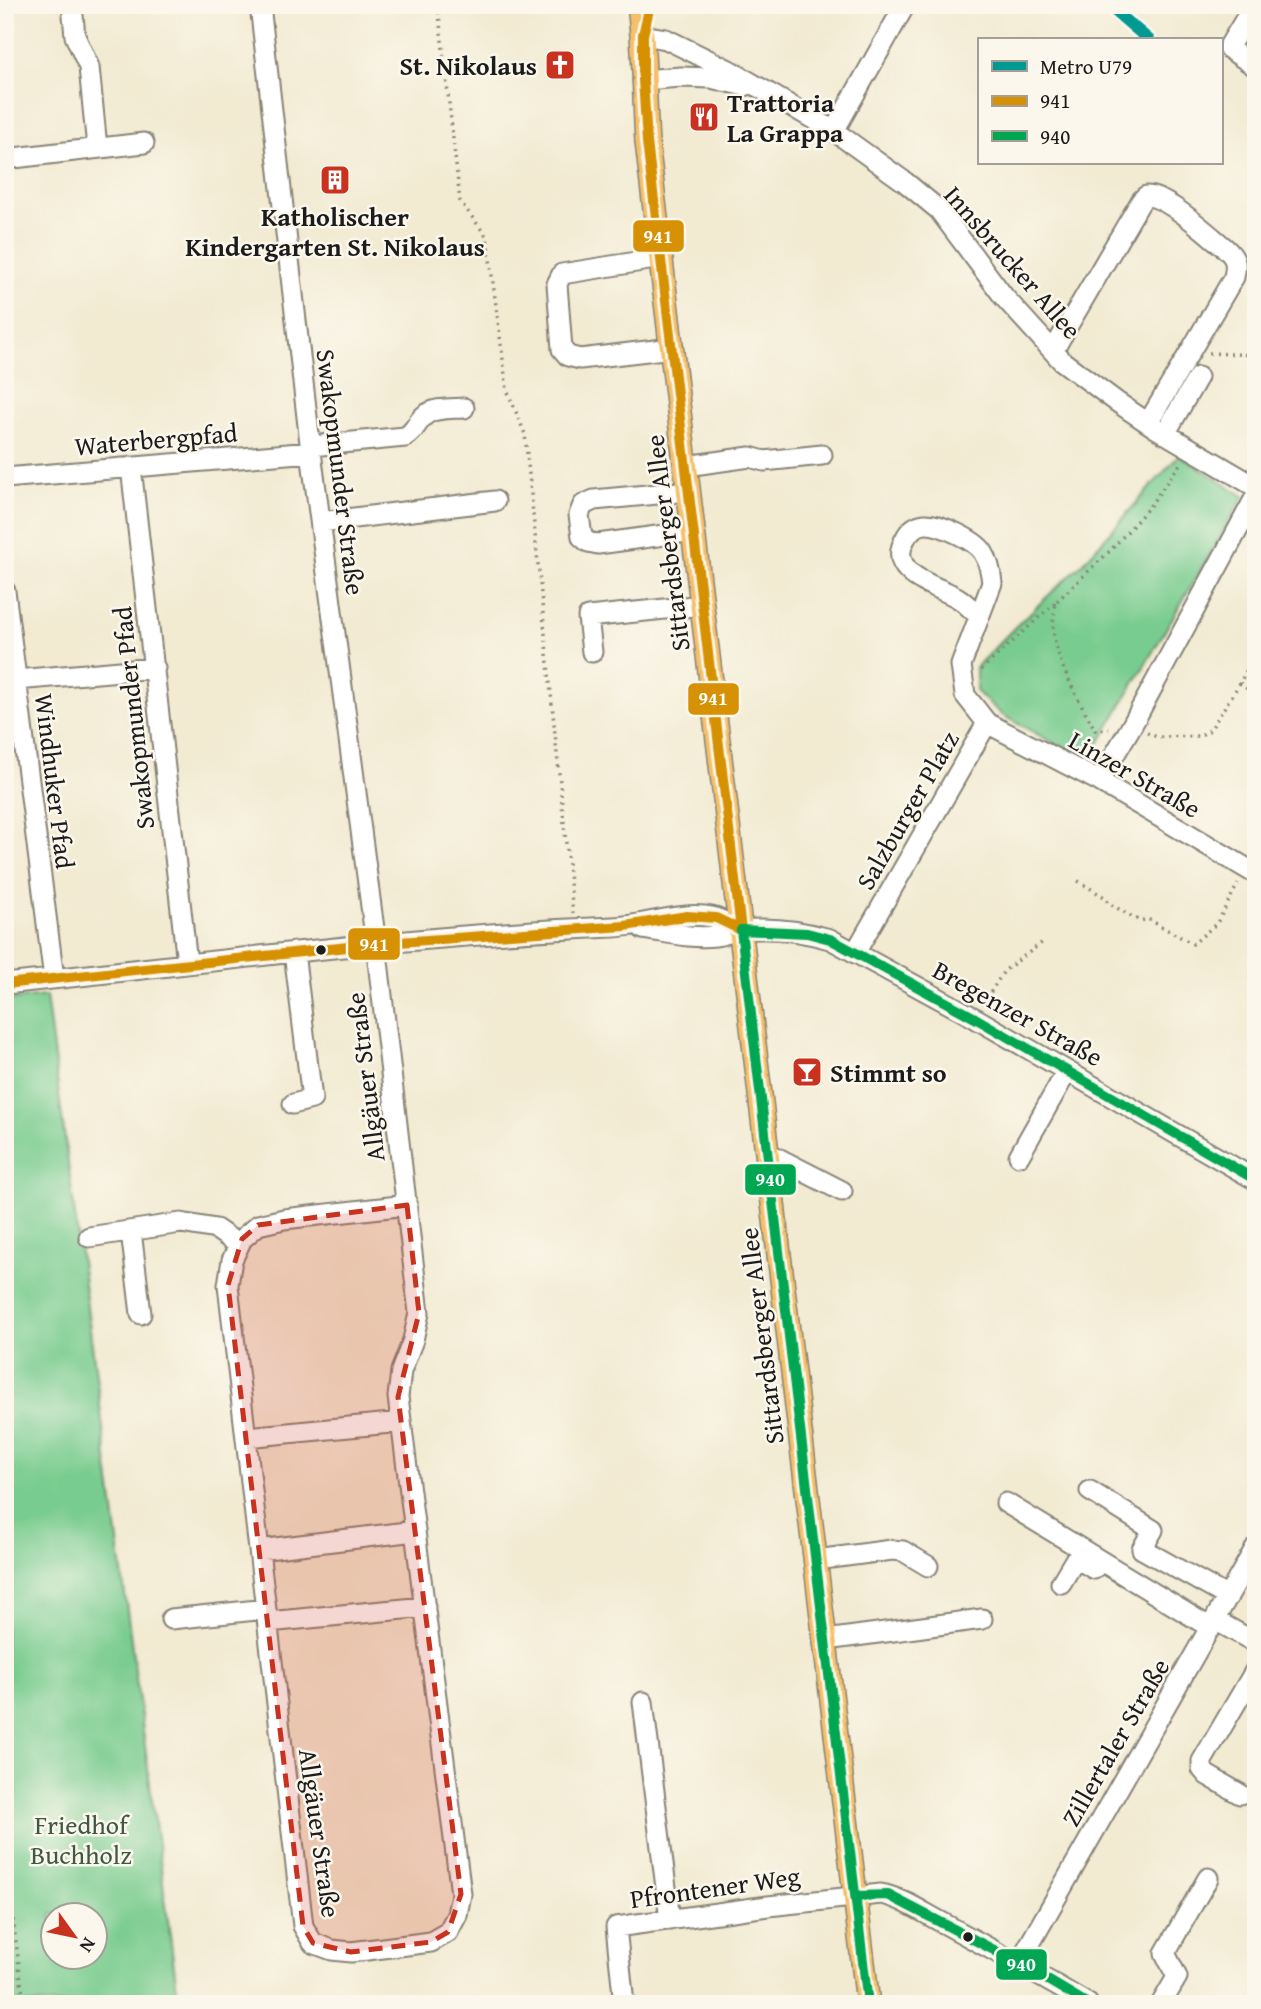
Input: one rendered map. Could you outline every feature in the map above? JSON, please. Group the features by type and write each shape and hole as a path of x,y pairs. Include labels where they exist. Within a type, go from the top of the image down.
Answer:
{"main road":[{"name":"Sittardsberger Allee","path":"639,5 648,142 661,258 869,2004"},
{"name":"Sittardsberger Allee","path":"643,35 650,5"}],"street":[{"path":"72,5 75,36 89,67 97,148"},
{"name":"Swakopmunder Straße","path":"260,5 311,449 376,944"},
{"path":"834,131 905,5"},
{"path":"1254,5 1228,48 1256,67"},
{"name":"Innsbrucker Allee","path":"643,35 666,39 766,91 834,131 905,182 939,210 1004,297 1073,369 1148,423 1256,487"},
{"name":"Innsbrucker Allee","path":"643,80 711,78 766,91"},
{"path":"5,159 144,143"},
{"path":"1053,351 1141,201 1146,196 1166,201 1233,255 1236,267 1234,277 1148,423"},
{"path":"661,258 562,274 557,284 562,349 568,356 580,359 672,348"},
{"path":"1166,434 1198,377"},
{"name":"Waterbergpfad","path":"5,478 311,449 405,437 415,430 428,413 464,408"},
{"path":"686,466 750,457 764,461 821,455"},
{"name":"Swakopmunder Pfad","path":"131,467 187,963"},
{"path":"689,491 594,500 583,505 579,515 582,537 588,542 598,544 694,531"},
{"path":"1099,781 1256,496"},
{"path":"321,522 495,502"},
{"path":"963,683 961,665 992,583 990,571 982,551 960,536 936,525 914,527 906,535 902,545 903,565 911,574 959,599 979,615"},
{"name":"Windhuker Pfad","path":"5,591 11,680 54,979"},
{"path":"592,652 588,617 703,605"},
{"path":"11,680 155,668"},
{"name":"Salzburger Platz","path":"855,953 987,723 965,695 963,683"},
{"name":"Linzer Straße","path":"987,723 1099,781 1253,873"},
{"name":"Bregenzer Straße","path":"5,984 376,944 628,927 700,916 715,918 741,930 807,933 830,939 975,1018 1256,1180"},
{"name":"Allgäuer Straße","path":"239,1245 232,1260 228,1285 303,1926 313,1943 332,1950 351,1952 431,1942 448,1932 457,1915 461,1894 398,1397 401,1371 413,1340 418,1312 376,944"},
{"path":"293,1104 313,1099 294,952"},
{"path":"1019,1156 1066,1071"},
{"path":"768,1153 842,1191"},
{"path":"89,1237 181,1223 216,1229 239,1245 242,1239 258,1226 271,1222 407,1205"},
{"path":"131,1231 141,1314"},
{"path":"246,1437 401,1422"},
{"path":"1090,1491 1153,1530 1142,1549 1228,1597"},
{"path":"1006,1503 1211,1628"},
{"path":"259,1550 415,1531"},
{"name":"Zillertaler Straße","path":"1019,1963 1256,1547"},
{"path":"816,1560 892,1550 903,1551 928,1566"},
{"path":"1061,1583 1076,1558 1211,1628 1256,1643"},
{"path":"171,1619 425,1607"},
{"path":"826,1640 982,1619"},
{"path":"1240,1794 1207,1775 1202,1769 1202,1760 1256,1669"},
{"path":"643,1702 670,1920"},
{"path":"1161,2004 1177,1977 1166,1953 1208,1878"},
{"name":"Pfrontener Weg","path":"624,2004 616,1927 881,1894 888,1895 1019,1963 1088,2004"}],"path":[{"path":"438,5 460,201 487,237 507,390 525,434 574,929"},
{"path":"963,683 985,667 1111,550 1149,507 1191,448"},
{"path":"1056,601 1053,623 1057,649 1095,730 1131,727 1157,737 1199,736 1210,730 1256,652"},
{"path":"1240,683 1256,696"},
{"path":"1078,881 1106,898 1108,903 1140,921 1148,919 1193,944 1217,923 1242,877 1253,873"},
{"path":"975,1018 1004,971 1043,942"},
{"path":"5,1857 24,2004"}],"highlighted area":[{"path":"407,1205 419,1313 398,1397 461,1894 448,1932 431,1942 351,1952 313,1943 303,1926 228,1285 242,1239 258,1225"}],"green space":[{"path":"1179,455 1244,496 1088,762 1002,715 976,691 976,667 1083,563"},
{"name":"Friedhof Buchholz","path":"46,996 179,2004 5,2004 5,1000"}],"metro line":[{"name":"U79","path":"1108,5 1147,38"}],"transit line":[{"name":"941","path":"650,5 643,35 647,142 741,930"},
{"name":"941","path":"5,984 385,943 625,926 687,916 716,918 741,930"},
{"name":"940","path":"868,2004 741,930 807,933 830,939 975,1018 1256,1180"},
{"name":"940","path":"856,1896 888,1895 1019,1963 1088,2004"}],"place":[{"name":"St. Nikolaus","path":"560,65"},
{"name":"Trattoria La Grappa","path":"704,117"},
{"name":"Katholischer Kindergarten St. Nikolaus","path":"335,180"},
{"name":"Stimmt so","path":"807,1072"}]}
